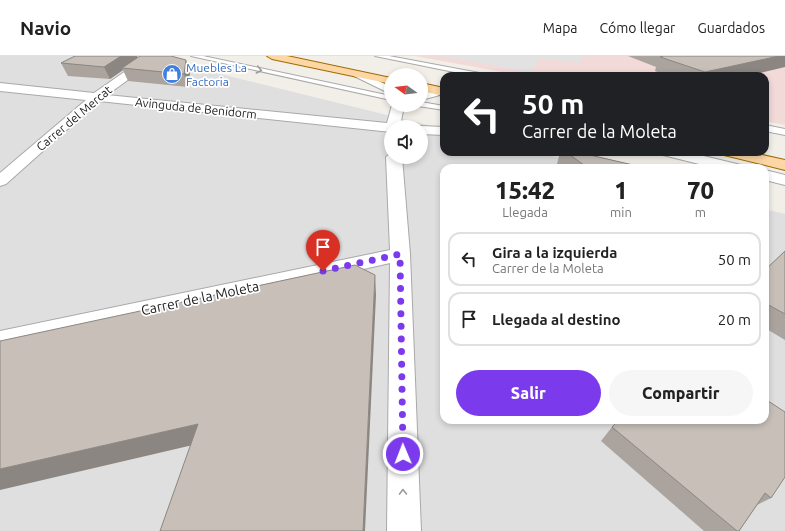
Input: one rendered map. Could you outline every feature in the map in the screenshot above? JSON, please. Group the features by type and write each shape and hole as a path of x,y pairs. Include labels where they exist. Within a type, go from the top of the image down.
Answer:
{"main road":[{"path":"272,56 357,74 384,76"},
{"path":"310,56 384,74"},
{"path":"428,81 440,87"},
{"path":"428,87 440,88"},
{"path":"769,150 785,154"},
{"path":"745,156 785,166"}],"street":[{"name":"Carrer del Mercat","path":"0,181 96,97 155,57"},
{"name":"Avinguda de Benidorm","path":"0,87 384,127"},
{"path":"428,93 440,89"},
{"path":"428,130 440,131"},
{"path":"685,156 718,164"},
{"path":"0,163 25,159"},
{"path":"394,164 400,254 404,531"},
{"path":"769,176 785,180"},
{"name":"Carrer de la Moleta","path":"0,341 400,254"}],"lane":[{"path":"194,56 384,97"},
{"path":"378,56 464,72"},
{"path":"357,74 384,87"},
{"path":"428,105 440,107"},
{"path":"769,129 785,132"}],"shaded area":[{"path":"0,56 147,56 407,120 384,120 384,164 428,164 428,125 440,128 440,156 552,156 584,164 440,164 440,424 769,424 769,210 785,214 785,531 0,531"},
{"path":"415,56 785,56 785,125 769,122 769,72 501,72"},
{"path":"440,56 583,56 579,63 540,58 531,72"}],"building":[{"path":"75,56 121,56 104,67 61,63"},
{"path":"140,56 171,56 186,60 184,74 122,68"},
{"path":"779,56 705,72 660,57"},
{"path":"572,156 594,156 629,164 582,164"},
{"path":"785,251 785,314 769,305 769,266"},
{"path":"355,265 375,275 363,531 160,531 198,424 0,469 0,341"},
{"path":"769,402 785,412 785,477 771,498 765,493 739,531 737,531 612,427 615,424 769,424"}],"place":[{"name":"Muebles La Factoria","path":"172,74"}],"route":[{"path":"323,271 400,254 403,454"}]}
